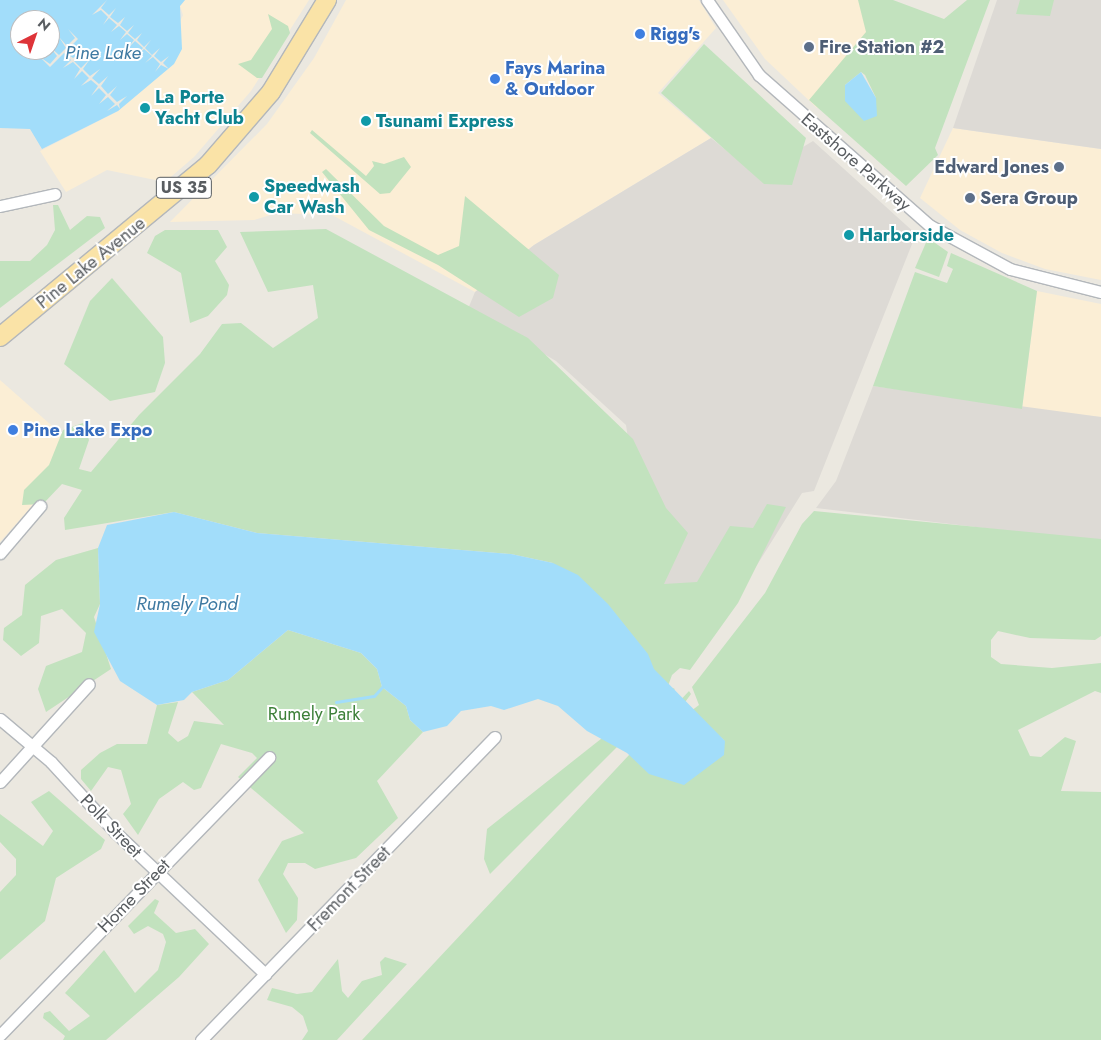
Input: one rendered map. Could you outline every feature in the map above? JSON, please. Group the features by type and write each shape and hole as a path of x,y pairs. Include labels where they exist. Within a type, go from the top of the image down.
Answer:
{"main road":[{"name":"Pine Lake Avenue","path":"0,337 208,165 271,92 326,0"}],"street":[{"name":"Eastshore Parkway","path":"706,0 759,75 923,221 1010,270 1101,292"},
{"path":"0,206 55,194"},
{"path":"0,553 40,506"},
{"path":"0,782 31,745 89,684"},
{"name":"Polk Street","path":"0,719 31,745 156,872 265,974"},
{"name":"Fremont Street","path":"201,1040 495,737"},
{"name":"Home Street","path":"0,1035 268,757"}],"shaded area":[{"path":"185,0 309,0 251,91 194,157 165,182 107,170 66,192 40,151 118,111 151,83 183,15 180,6"},
{"path":"346,0 699,0 716,28 658,93 711,138 534,245 475,292 332,215 277,213 254,220 170,222 267,124 314,58"},
{"path":"723,0 889,0 898,8 817,108 765,59"},
{"path":"997,0 1101,0 1101,149 953,128"},
{"path":"953,128 1101,149 1101,280 1045,269 1002,253 960,230 920,198"},
{"path":"711,138 756,175 813,141 916,234 814,491 802,493 742,589 650,588 626,425 556,361 468,309 475,292 534,245"},
{"path":"1037,291 1101,304 1101,417 1022,409"},
{"path":"0,380 67,439 32,506 0,542"},
{"path":"873,386 1101,417 1101,542 816,508 836,481"}],"green space":[{"path":"858,0 893,0 944,19 967,0 990,0 935,148 938,155 906,186 809,100 866,32","holes":["861,72 865,75 876,98 845,85"]},
{"path":"1020,0 1054,0 1050,16 1016,14"},
{"path":"268,14 288,26 290,33 262,78 257,78 238,64 251,60 272,29"},
{"path":"704,44 806,138 792,185 764,184 661,93"},
{"path":"312,130 366,176 374,166 372,161 384,164 404,157 411,167 390,193 380,194 310,133"},
{"path":"326,169 384,226 438,255 459,246 465,196 559,275 553,298 519,317 438,265 369,230 322,172"},
{"path":"53,205 58,205 70,230 87,216 100,217 105,228 0,308 0,261 30,261 47,245 55,230"},
{"path":"326,229 528,338 633,439 666,508 688,533 664,584 697,582 730,526 753,528 767,504 786,507 738,603 690,670 680,668 672,675 668,686 675,689 490,874 484,859 487,829 611,731 553,563 511,554 257,533 174,512 65,530 64,518 82,490 62,484 43,504 22,505 24,490 49,465 63,430 83,423 89,440 79,469 91,472 139,415 200,354 222,324 241,323 273,348 318,318 313,285 268,292 240,232"},
{"path":"165,230 218,230 227,247 215,261 229,285 227,295 208,316 190,323 181,273 147,253 155,236"},
{"path":"928,238 948,252 939,277 915,268"},
{"path":"951,253 1037,291 1022,409 873,386 915,272 947,283 953,269 947,266"},
{"path":"112,278 163,337 165,363 155,392 110,401 64,364 90,301"},
{"path":"814,511 1101,539 1101,636 1095,640 1030,638 998,631 991,640 991,657 1001,664 1052,668 1101,663 1101,693 1095,691 1018,730 1030,756 1041,757 1065,737 1076,741 1061,791 1101,792 1101,1040 362,1040 689,691 691,694 680,709 725,741 691,711 699,705 692,687 765,593 802,524"},
{"path":"98,548 100,604 94,617 111,669 46,712 38,689 46,666 82,652 86,633 62,609 41,616 39,643 21,656 3,640 4,628 22,615 25,585 56,560"},
{"name":"Rumely Park","path":"288,630 361,653 377,669 382,687 406,706 410,720 423,732 377,781 398,818 356,858 315,869 305,863 288,863 283,874 298,898 297,920 286,933 258,880 282,841 304,833 238,777 257,758 252,753 221,744 201,788 194,790 183,782 159,799 138,835 123,814 131,804 121,770 108,767 91,791 81,779 81,770 100,753 117,744 147,744 157,705 178,702 168,733 178,742 188,736 194,721 224,725 192,692 228,680"},
{"path":"49,791 105,840 101,849 56,878 45,921 0,960 0,892 16,875 16,859 0,842 0,814 43,846 53,831 31,802"},
{"path":"155,899 159,901 154,913 176,933 195,929 209,944 179,977 106,1040 63,1040 65,1036 43,1018 44,1013 50,1011 69,1031 90,1016 65,993 104,950 135,993 158,970 166,942 163,934 148,926 134,934 128,926"},
{"path":"385,957 407,964 337,1040 302,1040 308,1031 303,1016 292,1007 267,1000 272,988 297,994 312,992 338,959 342,991 348,998 362,981 382,975 380,962"}],"water":[{"name":"Pine Lake","path":"0,0 185,0 180,6 182,49 174,64 118,111 42,149 30,129 0,128"},
{"path":"861,72 876,98 877,116 864,121 845,101 845,85"},
{"name":"Rumely Pond","path":"174,512 257,533 511,554 553,563 578,575 608,604 648,654 654,669 725,741 724,755 684,785 649,774 627,753 587,731 558,706 538,699 504,710 491,706 461,711 447,726 423,732 410,720 406,706 382,687 377,669 361,653 288,630 228,680 192,692 184,700 157,705 120,681 94,632 100,604 98,548 107,525"}],"pier":[{"path":"107,0 101,8 109,15 116,8 110,17 118,23 125,17 120,25 127,31 134,25 128,33 135,39 142,33 137,40 144,47 151,40 145,48 152,55 160,48 154,56 161,62 169,56 163,63 169,69 161,65 155,72 160,64 153,57 145,63 152,56 144,49 136,56 143,48 135,41 128,48 134,40 127,34 120,40 126,32 119,26 111,32 117,25 109,18 103,25 108,17 101,10 92,15"},
{"path":"68,29 78,39 65,52 73,58 83,52 74,61 81,68 90,59 83,69 90,76 100,69 92,78 99,84 108,76 101,86 108,94 117,86 110,95 117,102 127,96 119,104 120,109 117,105 107,111 115,104 108,97 99,104 106,95 99,88 91,96 98,86 91,80 81,86 89,78 82,71 74,79 80,69 73,62 63,68 71,60 64,53 60,57 60,54 66,48 60,38 67,46 75,38"},
{"path":"43,60 44,60 50,64 54,60 57,60 50,67"}],"waterway":[{"path":"336,702 374,696 382,687"}],"place":[{"name":"Rigg's","path":"640,34"},
{"name":"Fire Station #2","path":"809,47"},
{"name":"Fays Marina & Outdoor","path":"495,79"},
{"name":"La Porte Yacht Club","path":"145,108"},
{"name":"Tsunami Express","path":"366,121"},
{"name":"Edward Jones","path":"1059,167"},
{"name":"Speedwash Car Wash","path":"254,197"},
{"name":"Sera Group","path":"970,198"},
{"name":"Harborside","path":"849,235"},
{"name":"Pine Lake Expo","path":"13,430"}]}
